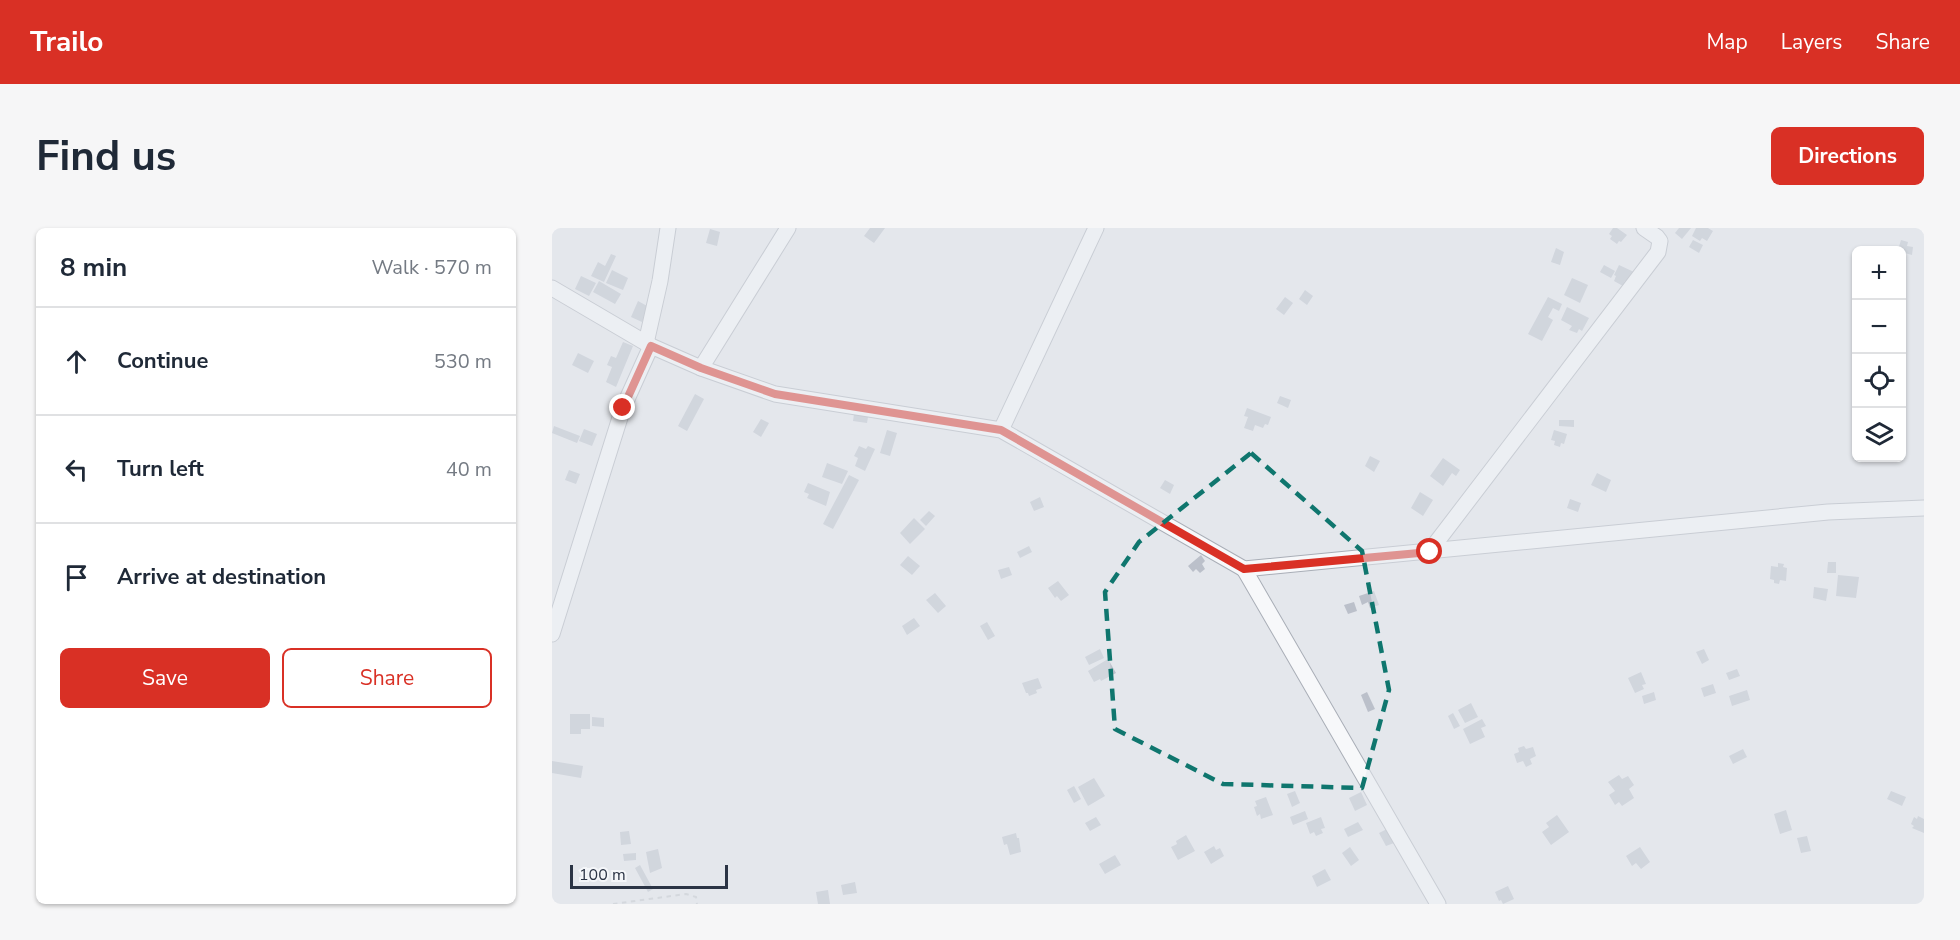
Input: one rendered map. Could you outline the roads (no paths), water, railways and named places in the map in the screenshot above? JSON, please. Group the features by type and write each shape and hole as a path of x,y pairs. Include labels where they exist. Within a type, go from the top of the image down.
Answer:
{"street":[{"path":"552,634 623,408 648,344 668,228"},
{"path":"701,368 788,228"},
{"path":"1001,430 1096,228"},
{"path":"1430,552 1658,252 1660,242 1644,228"},
{"path":"552,288 648,344 701,368 775,394 1001,430 1244,569 1438,904"},
{"path":"1244,569 1828,512 1924,508"}]}
